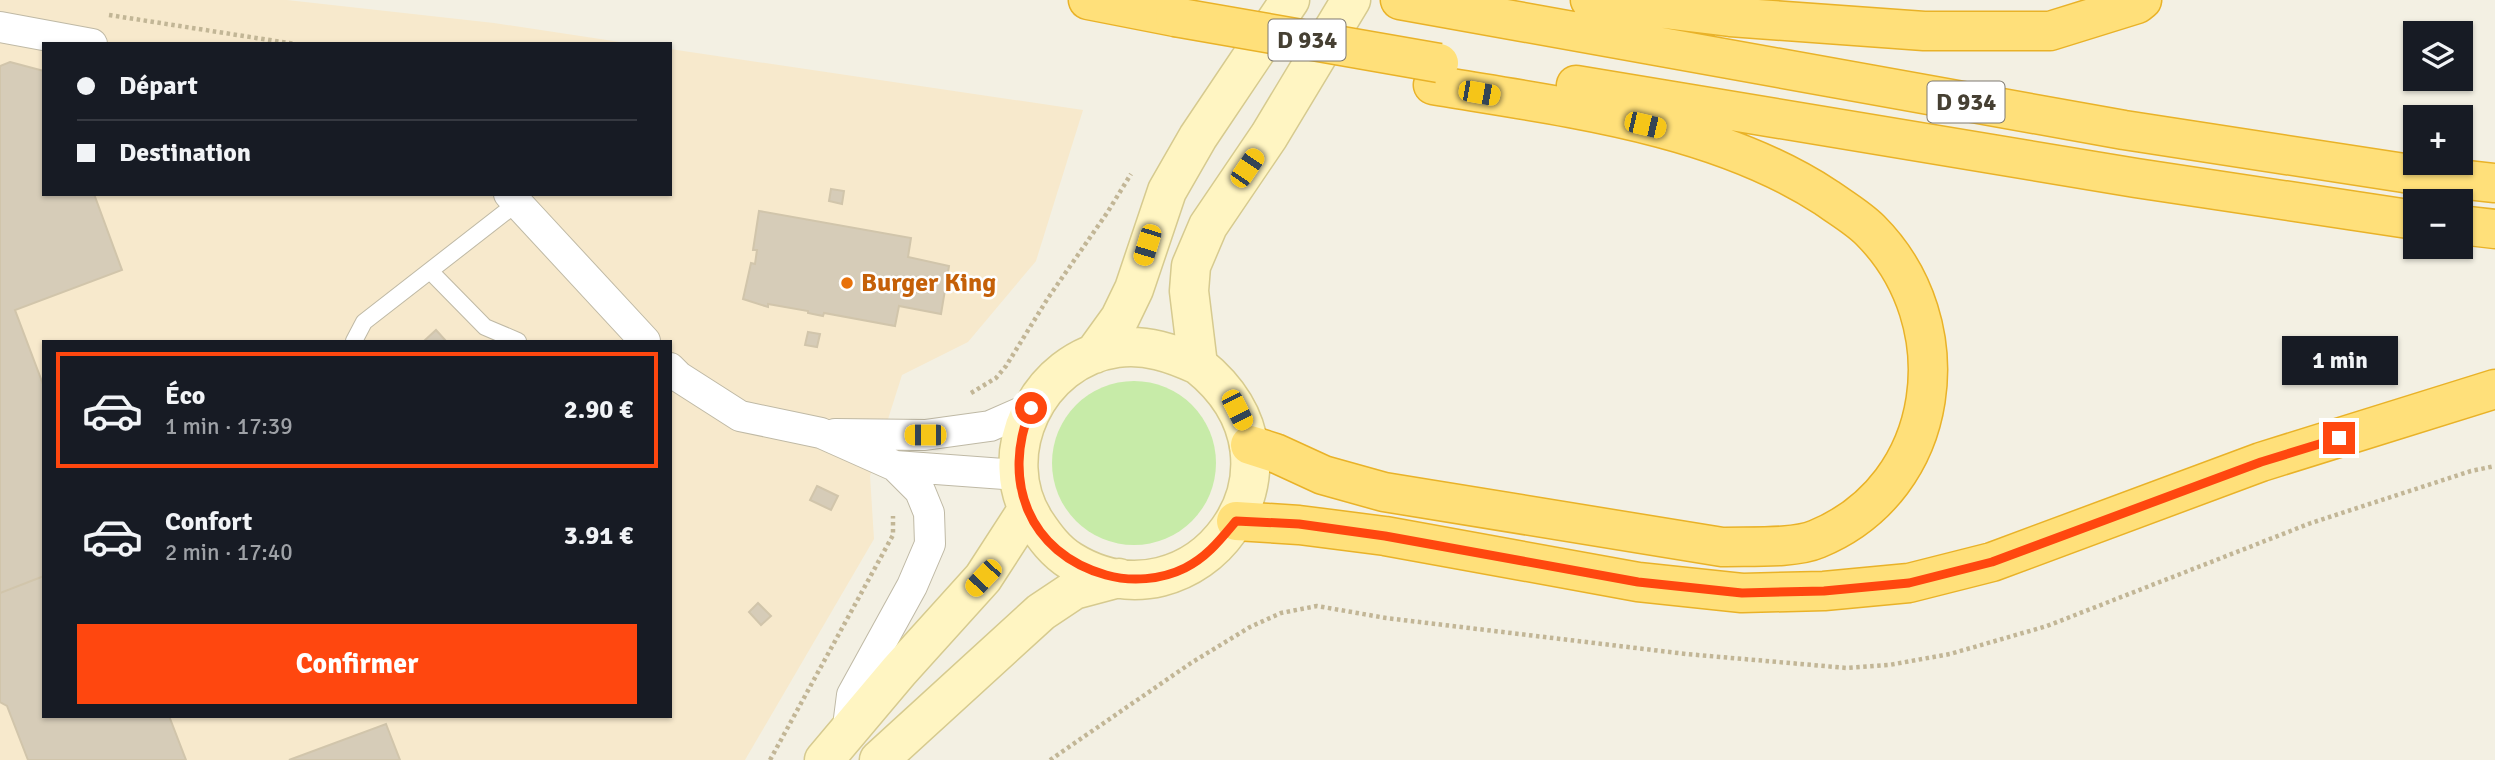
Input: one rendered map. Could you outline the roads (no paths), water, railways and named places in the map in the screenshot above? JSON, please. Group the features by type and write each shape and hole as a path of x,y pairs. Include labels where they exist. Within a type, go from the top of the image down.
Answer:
{"highway":[{"name":"D 934","path":"1400,0 2124,130 2404,173 2495,183"},
{"path":"1440,7 1481,0"},
{"path":"1590,0 1730,17 1924,31 2050,31 2137,4 2142,0"},
{"name":"D 934","path":"1100,2 1172,26 1436,74 2403,218"},
{"path":"1250,445 1275,453 1323,475 1384,492 1722,547 1771,546 1814,541 1849,523 1879,498 1898,474 1917,440 1926,396 1928,349 1917,305 1897,266 1869,230 1848,214 1774,168 1693,136 1436,74"},
{"path":"2473,226 2495,229"},
{"path":"1236,521 1299,524 1385,536 1638,582 1742,593 1824,591 1909,583 1992,562 2261,462 2495,389"}],"main road":[{"path":"1094,354 1120,318 1134,289 1167,191 1198,137 1290,0"},
{"path":"1198,365 1189,291 1191,266 1208,226 1269,136 1351,0"},
{"path":"1116,348 1146,348 1172,353 1198,365 1215,379 1230,397 1244,423 1250,445 1248,491 1236,521 1210,552 1183,569 1147,579 1119,578 1089,570 1069,560 1047,541 1023,493 1018,448 1031,408 1054,380 1072,365 1094,354 1116,348"},
{"path":"835,747 983,578 1023,493"},
{"path":"879,760 1041,611 1074,590 1119,578"}],"street":[{"path":"0,27 81,42"},
{"path":"513,199 644,340"},
{"path":"672,370 740,416 821,433 925,435 990,426 1031,408"},
{"path":"821,433 895,466 1023,493"},
{"path":"835,747 852,695 912,586 930,544 929,513 920,491 895,466"}],"lane":[{"path":"355,340 364,322 430,271 513,199"},
{"path":"430,271 485,327 516,340"}],"place":[{"name":"Burger King","path":"847,283"}]}
